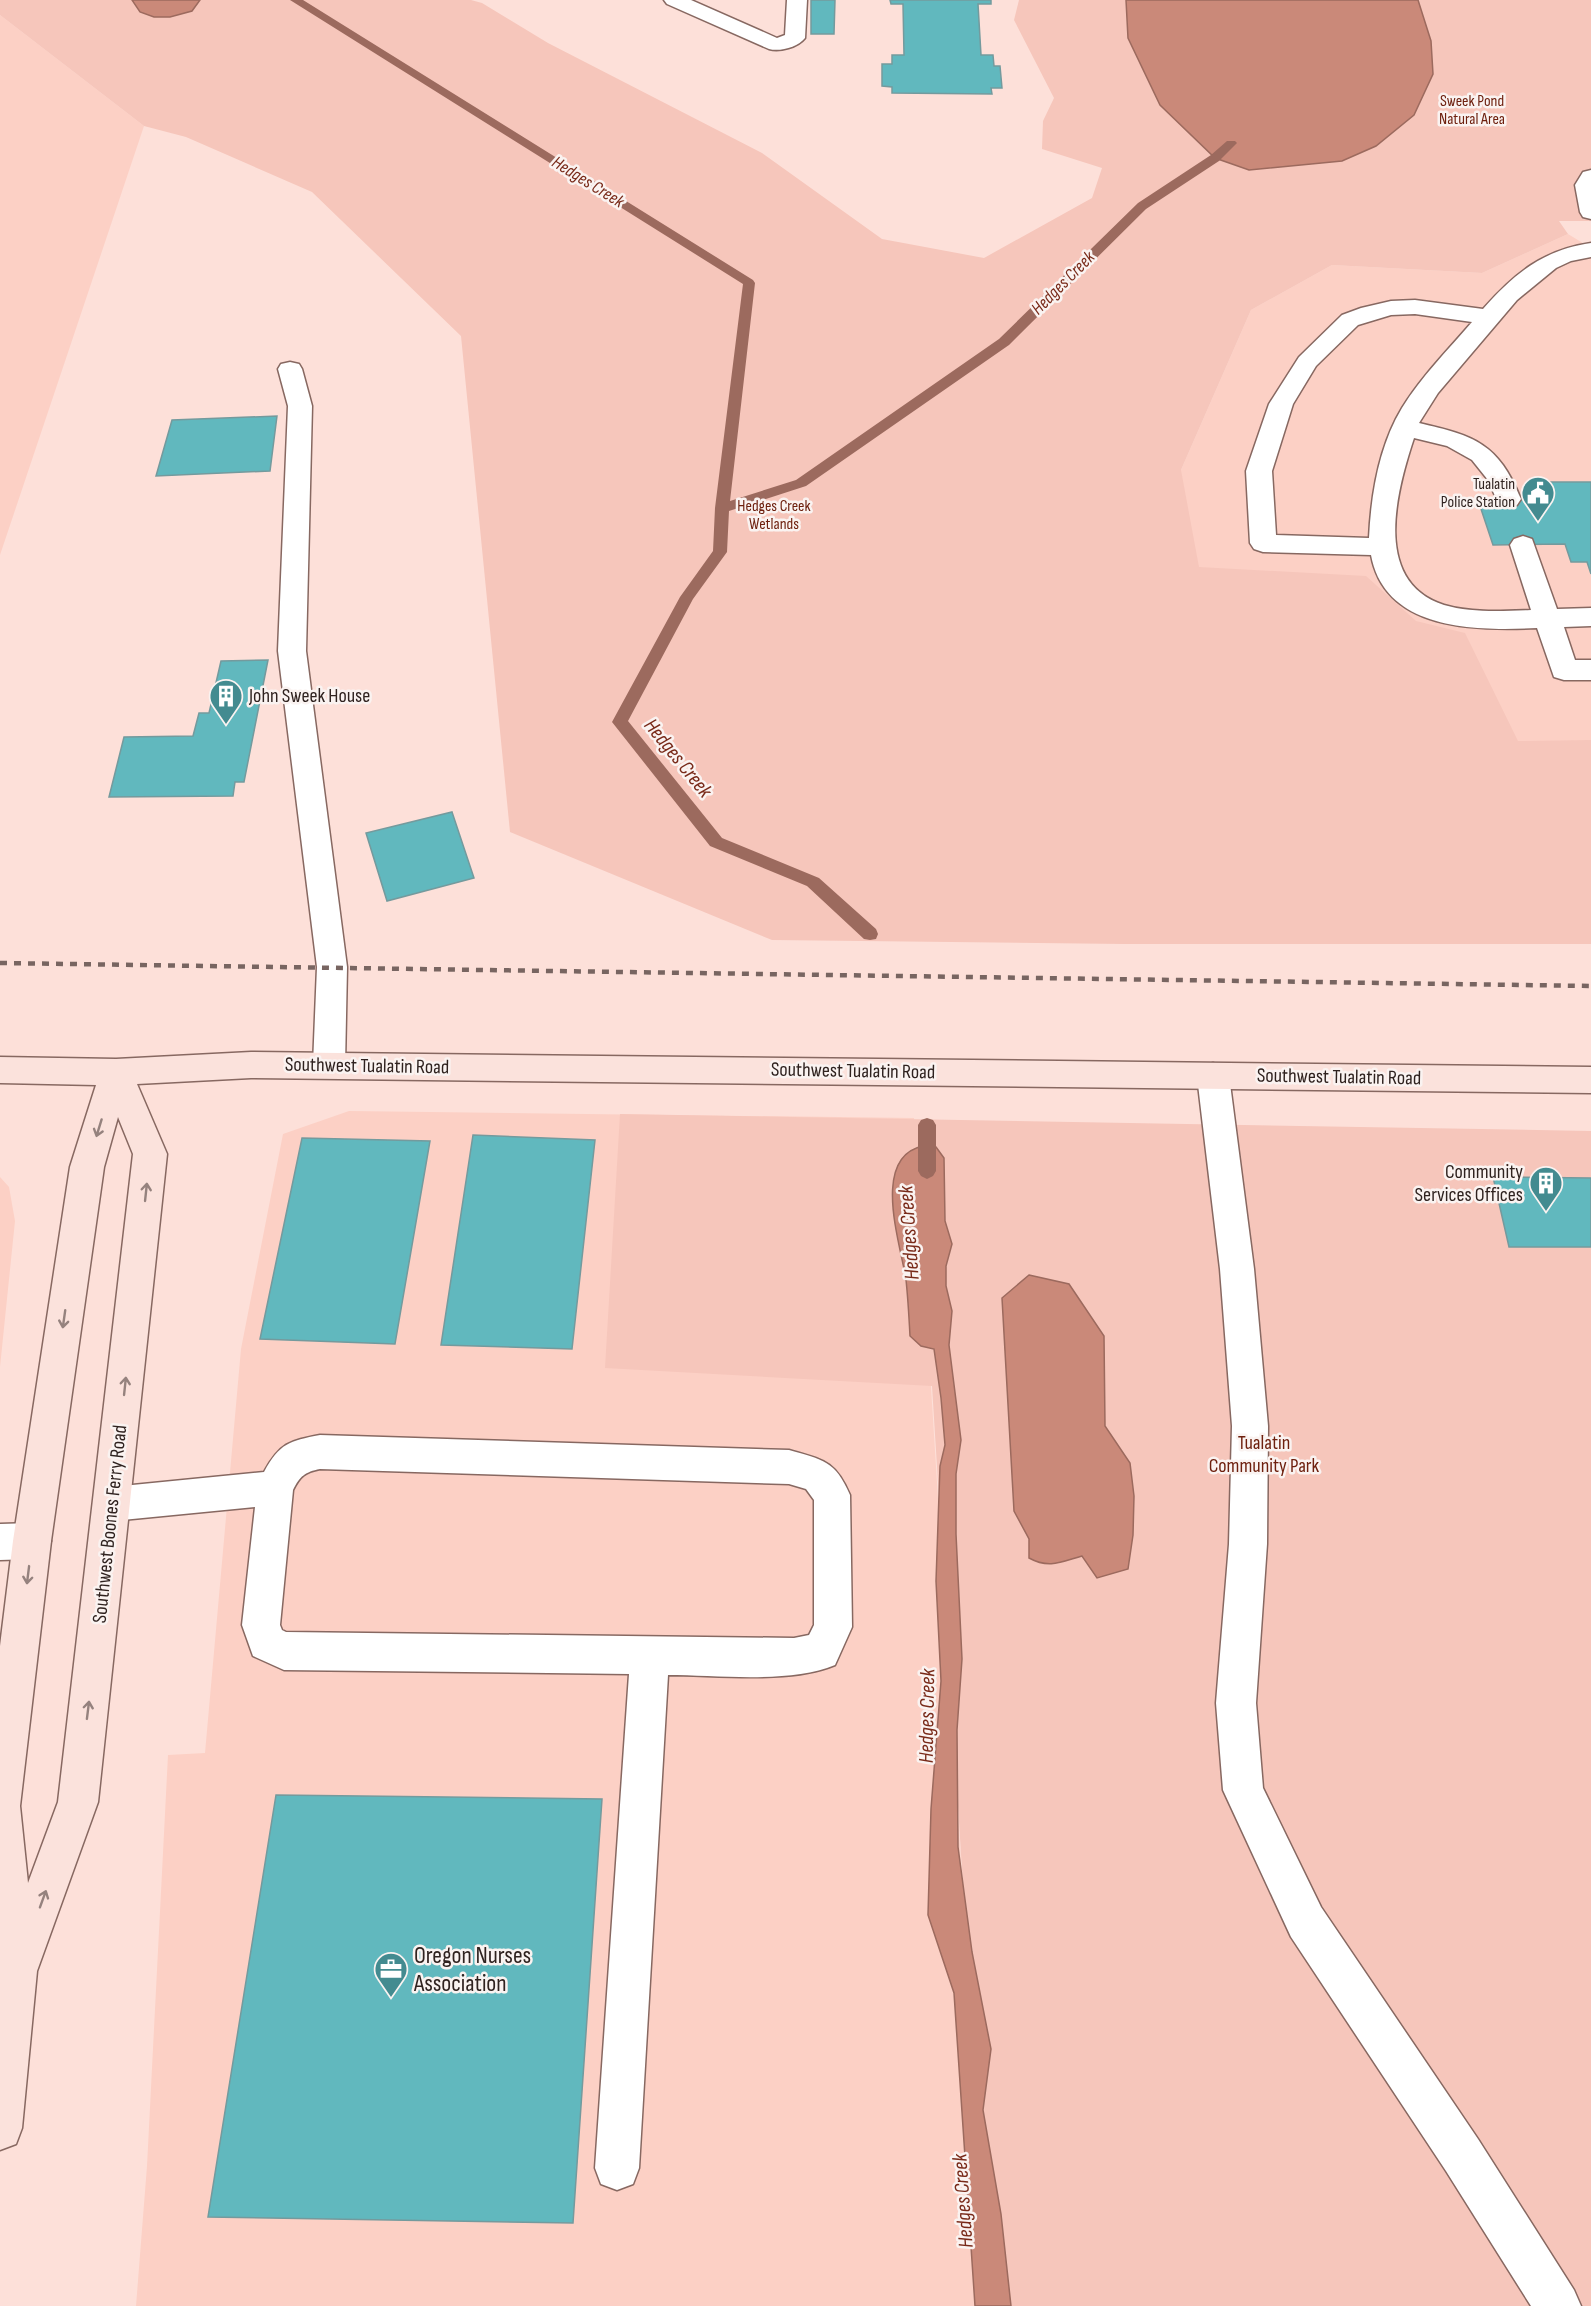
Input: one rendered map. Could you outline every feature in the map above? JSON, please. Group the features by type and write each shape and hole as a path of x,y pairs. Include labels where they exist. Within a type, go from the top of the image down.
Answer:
{"main road":[{"name":"Southwest Tualatin Road","path":"116,1072 250,1065 329,1065 1591,1080"},
{"path":"0,1070 116,1072"},
{"name":"Southwest Boones Ferry Road","path":"16,1973 78,1802 112,1504 150,1154 116,1072"},
{"name":"Southwest Boones Ferry Road","path":"0,2128 16,1973 0,1806 16,1542 87,1167 116,1072"}],"lane":[{"path":"674,0 776,45 795,38 797,0"},
{"path":"1591,177 1586,185 1591,212"},
{"path":"1591,250 1570,253 1550,261 1518,284 1435,382 1410,416 1405,428 1389,474 1383,522 1388,572 1403,592 1424,608 1448,615 1471,617 1591,617"},
{"path":"1384,547 1263,543 1259,471 1281,404 1307,362 1350,320 1390,308 1415,307 1490,316"},
{"path":"290,369 300,406 292,651 332,967 329,1065"},
{"path":"1405,428 1451,439 1474,448 1490,462 1503,483 1508,499"},
{"path":"1523,545 1564,670 1591,670"},
{"path":"1213,1076 1237,1269 1250,1426 1248,1544 1236,1703 1243,1790 1306,1922 1462,2155 1557,2306"},
{"path":"320,1452 789,1467 818,1476 832,1495 833,1628 821,1652 794,1657 284,1651 267,1643 261,1625 275,1488 287,1465 299,1456 320,1452"},
{"path":"112,1504 275,1488"},
{"path":"617,2168 650,1655"}],"shaded area":[{"path":"0,15 144,126 0,555"},
{"path":"1568,234 1591,248 1591,944 1124,944 1181,470 1251,310 1332,265 1482,273"},
{"path":"349,1111 914,1118 989,2306 136,2306 147,2166 168,1755 205,1753 241,1349 283,1134"},
{"path":"0,1177 9,1187 15,1221 0,1367"}],"green space":[{"name":"Hedges Creek Wetlands","path":"0,0 471,0 482,3 548,43 762,153 882,239 984,258 1092,198 1102,168 1042,149 1043,121 1054,98 1014,20 1019,0 1591,0 1591,221 1559,221 1568,234 1482,273 1332,265 1251,310 1181,470 1199,567 1366,576 1416,621 1465,633 1518,741 1591,740 1591,944 1124,944 772,940 510,832 461,336 312,192 186,137 144,126 0,15"},
{"name":"Tualatin Community Park","path":"620,1114 1591,1131 1591,2306 989,2306 932,1386 605,1368","holes":["893,1219 929,1347 921,1346 916,1330"]}],"water":[{"path":"132,0 200,0 192,11 170,17 154,17 140,12"},
{"path":"1126,0 1418,0 1431,41 1433,74 1414,115 1376,146 1342,161 1249,170 1215,158 1160,105 1128,38"},
{"path":"923,1146 936,1147 944,1158 945,1221 952,1244 946,1266 946,1286 952,1311 949,1345 961,1440 956,1474 956,1534 962,1659 957,1730 958,1847 972,1952 991,2049 983,2110 1001,2214 1011,2306 975,2306 954,1993 928,1915 931,1809 941,1681 936,1581 940,1466 945,1445 934,1349 921,1346 910,1336 906,1280 893,1204 893,1184 897,1167 907,1153"},
{"path":"1029,1275 1069,1284 1104,1336 1105,1426 1130,1463 1134,1496 1133,1535 1128,1569 1097,1578 1082,1556 1049,1564 1029,1558 1029,1539 1014,1511 1002,1298"}],"building":[{"path":"811,0 835,0 834,34 811,34"},
{"path":"890,0 991,0 991,4 978,4 981,55 993,55 994,66 1000,66 1002,88 991,88 992,94 892,93 892,87 882,86 882,64 892,64 892,55 904,55 903,4 891,4"},
{"path":"277,416 270,471 156,476 172,420"},
{"name":"Tualatin Police Station","path":"1543,482 1591,482 1591,574 1587,562 1571,562 1565,544 1493,545 1478,500 1549,499"},
{"name":"John Sweek House","path":"268,660 244,782 235,782 233,796 109,797 124,737 193,736 199,713 209,713 221,661"},
{"path":"452,812 474,878 387,901 366,833"},
{"path":"473,1135 595,1140 572,1349 441,1345"},
{"path":"302,1138 430,1141 395,1344 260,1339"},
{"name":"Community Services Offices","path":"1493,1177 1591,1178 1591,1247 1509,1247"},
{"path":"276,1795 602,1799 573,2223 208,2217"}],"waterway":[{"name":"Hedges Creek","path":"295,0 749,283 722,508"},
{"name":"Hedges Creek","path":"722,508 801,483 1004,342 1142,206 1215,158 1231,143"},
{"name":"Hedges Creek","path":"722,508 720,552 687,597 620,722 716,842 813,882 870,934"},
{"name":"Hedges Creek","path":"927,1125 927,1171"}],"railway":[{"path":"0,963 1591,986"}],"place":[{"name":"Tualatin Police Station","path":"1538,522"},
{"name":"John Sweek House","path":"226,725"},
{"name":"Community Services Offices","path":"1546,1212"},
{"name":"Oregon Nurses Association","path":"391,1998"}],"park label":[{"name":"Sweek Pond Natural Area","path":"1472,110"}]}
